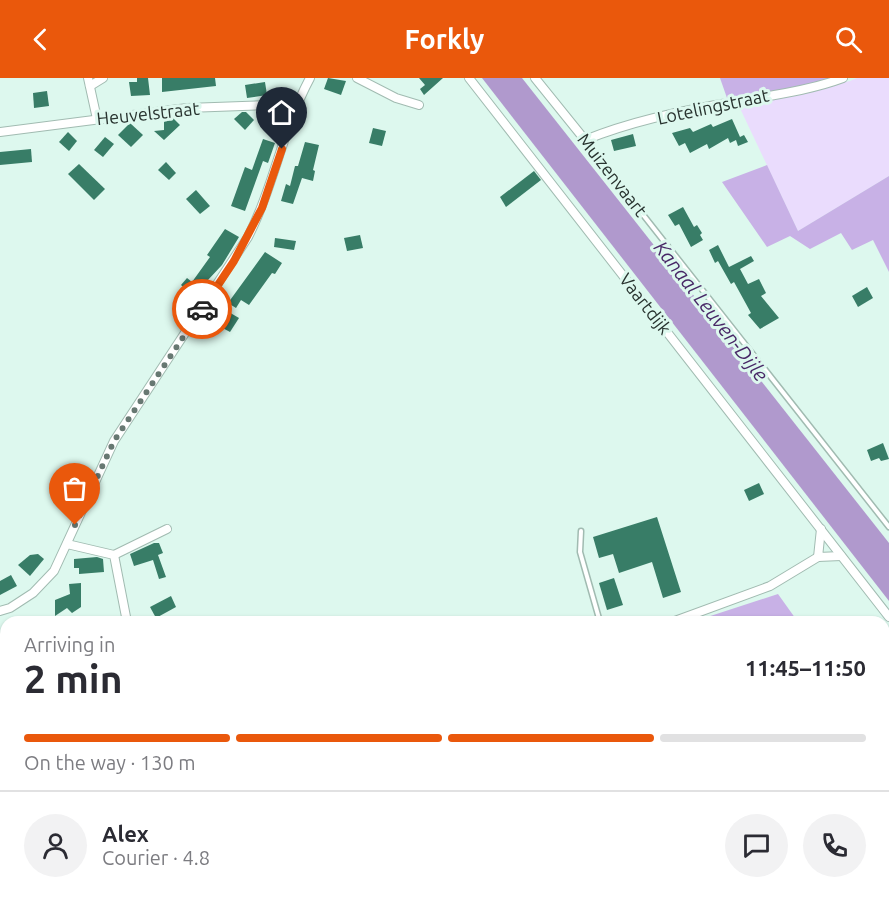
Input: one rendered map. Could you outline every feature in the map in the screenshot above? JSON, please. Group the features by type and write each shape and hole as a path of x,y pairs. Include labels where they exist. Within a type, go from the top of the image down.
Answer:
{"street":[{"path":"98,118 89,82 103,78"},
{"path":"0,611 10,608 33,593 54,571 114,441 248,237 262,208 296,104 310,78"},
{"path":"357,78 396,98 418,105"},
{"name":"Vaartdijk","path":"469,78 888,616"},
{"name":"Muizenvaart","path":"535,78 585,140"},
{"name":"Lotelingstraat","path":"585,140 636,123 803,89 843,78"},
{"name":"Heuvelstraat","path":"0,132 187,108 296,104"},
{"path":"67,544 114,555 167,529"},
{"path":"818,557 821,530"},
{"path":"114,555 126,616"},
{"path":"688,616 770,586 818,557 841,556"}],"lane":[{"name":"Muizenvaart","path":"585,140 889,527"},
{"path":"581,531 580,552 598,616"}],"shaded area":[{"path":"482,78 522,78 889,543 889,601"},
{"path":"720,78 831,78 832,80 757,96 727,98"},
{"path":"857,78 889,78 889,176 798,231 738,104"},
{"path":"767,165 798,231 889,176 889,272 873,240 852,250 841,233 810,249 790,236 767,247 722,182"},
{"path":"778,594 794,616 710,616"}],"building":[{"path":"137,78 148,78 150,95 131,96 129,82 137,82"},
{"path":"162,78 215,78 216,86 162,92"},
{"path":"328,78 346,81 341,95 324,89"},
{"path":"419,78 443,78 424,95 420,89 425,85"},
{"path":"265,82 267,95 247,98 245,85"},
{"path":"47,91 49,106 34,108 33,93"},
{"path":"242,112 246,112 254,120 245,130 234,119"},
{"path":"171,116 180,125 164,140 154,131 164,130 164,122"},
{"path":"732,119 740,137 744,135 748,142 738,146 736,140 730,143 728,138 709,149 707,144 690,153 685,143 679,146 672,133 690,128 693,132 711,124 713,127"},
{"path":"130,123 143,135 131,147 118,135"},
{"path":"373,128 386,131 382,146 369,143"},
{"path":"68,132 77,141 69,151 59,142"},
{"path":"633,134 636,146 614,151 611,140"},
{"path":"105,137 114,144 103,157 94,150"},
{"path":"263,139 275,143 268,163 263,161 245,211 231,206 245,167 252,170"},
{"path":"305,142 319,145 313,170 315,171 313,181 302,178 293,204 281,201 286,184 290,186"},
{"path":"31,149 32,162 0,165 0,152"},
{"path":"166,162 176,173 169,180 158,170"},
{"path":"79,164 105,189 94,200 68,174"},
{"path":"534,171 541,180 506,207 500,197"},
{"path":"196,190 210,206 200,214 186,199"},
{"path":"683,207 694,227 697,225 702,233 700,235 703,240 691,247 679,224 675,226 668,215"},
{"path":"225,229 239,237 222,265 193,296 181,285 187,278 192,282 210,257 207,255"},
{"path":"360,235 363,248 347,251 344,238"},
{"path":"275,238 296,241 294,250 274,247"},
{"path":"718,245 729,267 751,256 754,261 740,269 748,284 759,279 766,293 761,296 779,318 760,329 748,315 751,313 734,282 731,284 718,261 715,263 709,250"},
{"path":"265,252 282,263 249,305 241,300 236,308 228,303"},
{"path":"867,287 873,298 858,307 852,296"},
{"path":"227,311 239,318 230,332 219,326"},
{"path":"883,443 889,459 881,461 879,458 871,461 867,450"},
{"path":"759,483 764,494 749,501 744,490"},
{"path":"657,517 681,592 663,598 652,562 619,573 613,554 599,558 593,537"},
{"path":"159,543 163,553 158,555 166,577 159,579 153,560 134,566 130,554"},
{"path":"38,554 44,559 30,576 18,565 30,555"},
{"path":"97,557 103,559 104,572 79,574 79,568 74,568 74,559"},
{"path":"11,575 17,586 0,595 0,581"},
{"path":"614,578 623,605 607,610 599,583"},
{"path":"81,583 81,607 72,613 67,608 55,616 55,600 70,594 69,584"},
{"path":"171,596 176,607 160,616 155,616 150,607"}],"way so far":[{"path":"75,525 114,441 202,309"}],"route":[{"path":"202,309 248,237 262,208 282,149"}],"water label":[{"name":"Kanaal Leuven-Dijle","path":"711,311"}]}
